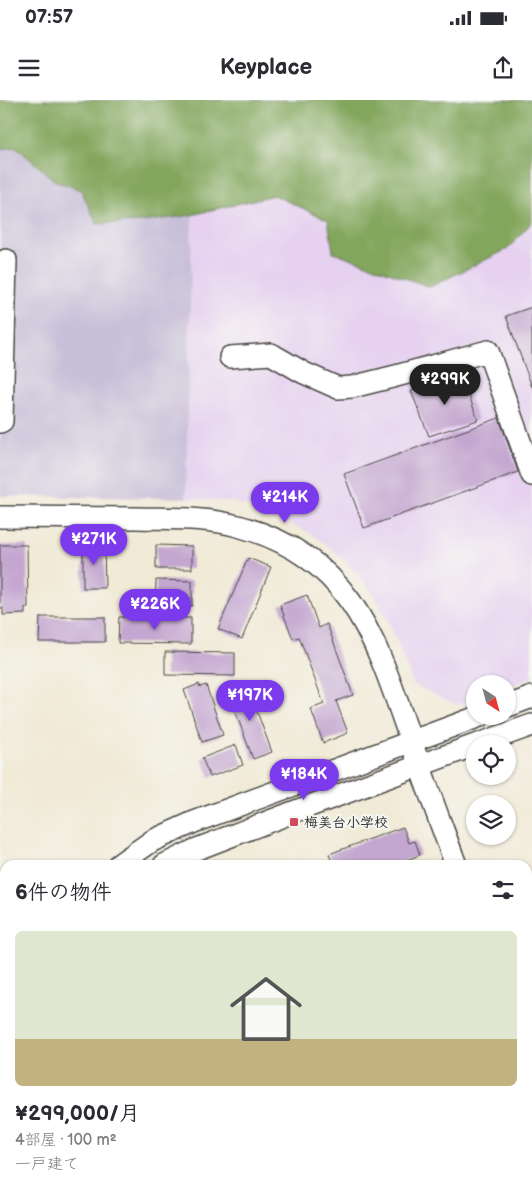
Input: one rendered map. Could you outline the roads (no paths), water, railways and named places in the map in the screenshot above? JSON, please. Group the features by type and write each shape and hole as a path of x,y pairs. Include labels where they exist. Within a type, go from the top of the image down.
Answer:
{"street":[{"path":"0,422 2,421 4,251"},
{"path":"230,357 271,354 304,373 338,388 352,387 488,351 532,475"},
{"path":"0,517 201,520 237,526 273,538 303,554 329,576 358,611 377,648 454,860"},
{"path":"516,703 532,697"},
{"path":"125,860 152,841 194,822 466,721"},
{"path":"504,735 532,725"},
{"path":"175,860 198,849 466,748"}],"place":[{"name":"梅美台小学校","path":"294,822"}]}
